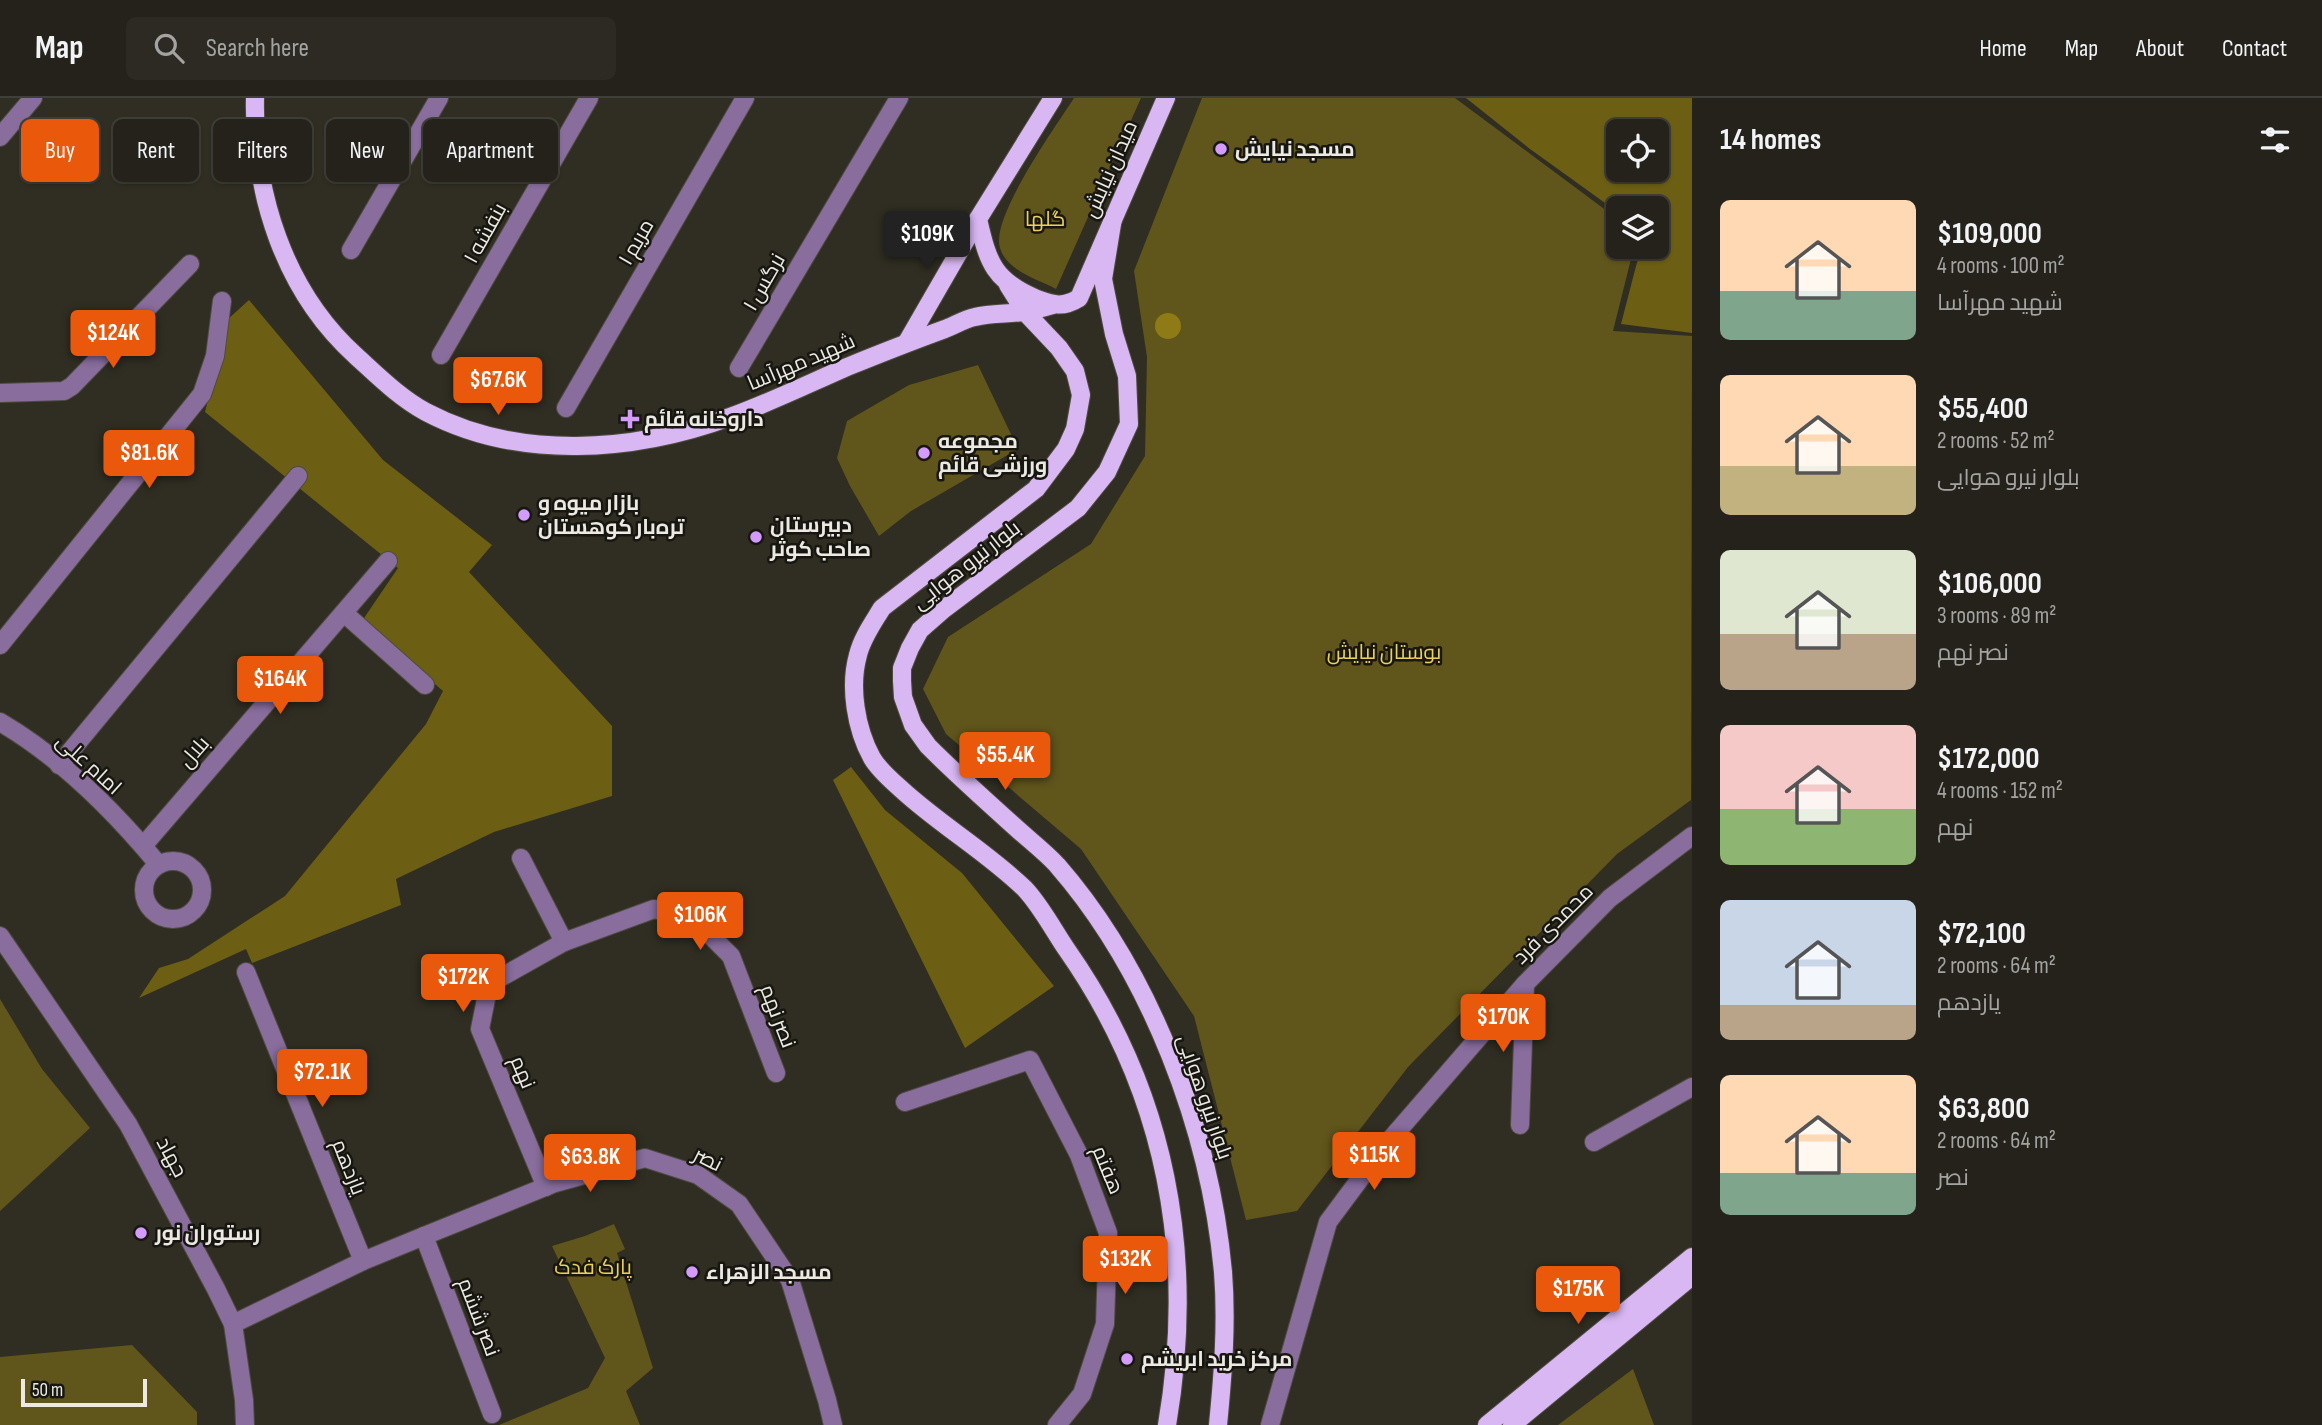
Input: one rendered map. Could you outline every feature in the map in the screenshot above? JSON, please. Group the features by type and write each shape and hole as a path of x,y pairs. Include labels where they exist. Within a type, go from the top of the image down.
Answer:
{"main road":[{"name":"شهید مهرآسا","path":"255,98 260,177 266,202 288,262 304,293 322,320 346,347 381,379 426,412 470,431 544,445 593,446 642,440 729,418 907,342 975,317 1026,312 1053,305"},
{"path":"907,342 978,219 1053,98"},
{"name":"میدان نیایش","path":"1053,305 1067,306 1079,299 1166,98"},
{"name":"بلوار نیرو هوایی","path":"1113,218 1104,279 1114,334 1127,376 1129,424 1107,472 1078,508 920,630 909,648 902,668 903,696 913,725 928,746 1056,864 1103,927 1143,996 1183,1090 1211,1188 1223,1272 1224,1361 1218,1425"},
{"path":"978,219 985,248 996,271 1008,285 1053,305"},
{"name":"بلوار نیرو هوایی","path":"1008,285 1026,312 1059,348 1075,371 1080,395 1075,429 1060,459 1036,489 882,608 857,657 855,711 865,743 873,760 882,770 909,797 1026,890 1094,988 1124,1049 1150,1111 1167,1182 1177,1251 1175,1380 1167,1425"},
{"path":"1487,1425 1692,1257"},
{"path":"1512,1425 1692,1276"}],"street":[{"path":"0,137 33,98"},
{"path":"351,250 439,98"},
{"name":"بنفشه ۱","path":"441,355 589,98"},
{"name":"مریم ۱","path":"566,408 745,98"},
{"name":"نرگس ۱","path":"739,368 899,98"},
{"path":"0,393 64,391 72,386 190,264"},
{"path":"0,645 202,394 215,356 222,301"},
{"path":"59,765 298,476"},
{"name":"بلال","path":"143,846 388,561"},
{"path":"344,613 425,684"},
{"name":"امام علی","path":"0,722 19,733 96,798 158,864"},
{"name":"محمدی فرد","path":"1270,1425 1328,1222 1383,1148 1525,984 1610,898 1692,836"},
{"path":"521,858 564,942"},
{"name":"نصر نهم","path":"564,942 654,909 694,919 731,956 776,1073"},
{"name":"جهاد","path":"0,936 128,1124 233,1324 245,1425"},
{"name":"نهم","path":"546,1187 480,1029 489,984 564,942"},
{"name":"یازدهم","path":"246,972 363,1261"},
{"path":"1520,1125 1525,984"},
{"name":"هفتم","path":"905,1102 1030,1059 1079,1155 1108,1233 1105,1324 1082,1394 1057,1425"},
{"path":"1594,1142 1692,1087"},
{"name":"نصر","path":"233,1324 363,1261 424,1236 546,1187 645,1158 698,1175 739,1204 790,1280 833,1425"},
{"name":"نصر ششم","path":"424,1236 492,1414"}],"green space":[{"name":"گلها","path":"1074,98 1141,98 1056,289 1009,263 1000,248 1000,234 1005,216 1026,172"},
{"name":"بوستان نیایش","path":"1202,98 1455,98 1606,210 1606,259 1631,259 1613,331 1692,336 1691,800 1617,854 1408,1067 1297,1211 1246,1220 1194,1016 1081,849 946,734 923,689 948,637 1091,544 1145,456 1147,357 1134,271"},
{"name":"مجموعه ورزشی قائم","path":"978,365 1018,449 911,511 879,536 837,458 847,421 909,385"},
{"path":"0,999 42,1069 90,1128 0,1211"},
{"name":"پارک فدک","path":"614,1224 625,1249 617,1253 653,1368 626,1391 640,1425 499,1425 588,1388 605,1358 552,1246"},
{"path":"132,1345 197,1412 197,1425 0,1425 0,1357"},
{"path":"1633,1369 1654,1425 1558,1425"}],"shaded area":[{"path":"1466,98 1692,98 1692,333 1621,324 1638,259 1669,259 1669,196 1606,196 1606,204 1530,149"},
{"path":"249,300 383,460 492,545 469,572 612,726 612,796 494,832 396,879 401,905 252,963 246,949 139,998 159,968 188,959 285,896 426,724 443,691 362,621 398,568 205,412 228,319"},
{"path":"1168,313 1177,317 1181,326 1177,335 1168,339 1159,335 1155,326 1159,317"},
{"path":"851,767 885,810 962,873 1054,986 965,1048 833,780"}],"place":[{"name":"مسجد نیایش","path":"1221,149"},
{"name":"داروخانه قائم","path":"630,419"},
{"name":"مجموعه ورزشی قائم","path":"924,453"},
{"name":"بازار میوه و تره‌بار کوهستان","path":"524,515"},
{"name":"دبيرستان صاحب كوثر","path":"756,537"},
{"name":"رستوران نور","path":"141,1233"},
{"name":"مسجد الزهراء","path":"692,1272"},
{"name":"مرکز خرید ابریشم","path":"1127,1359"}]}
